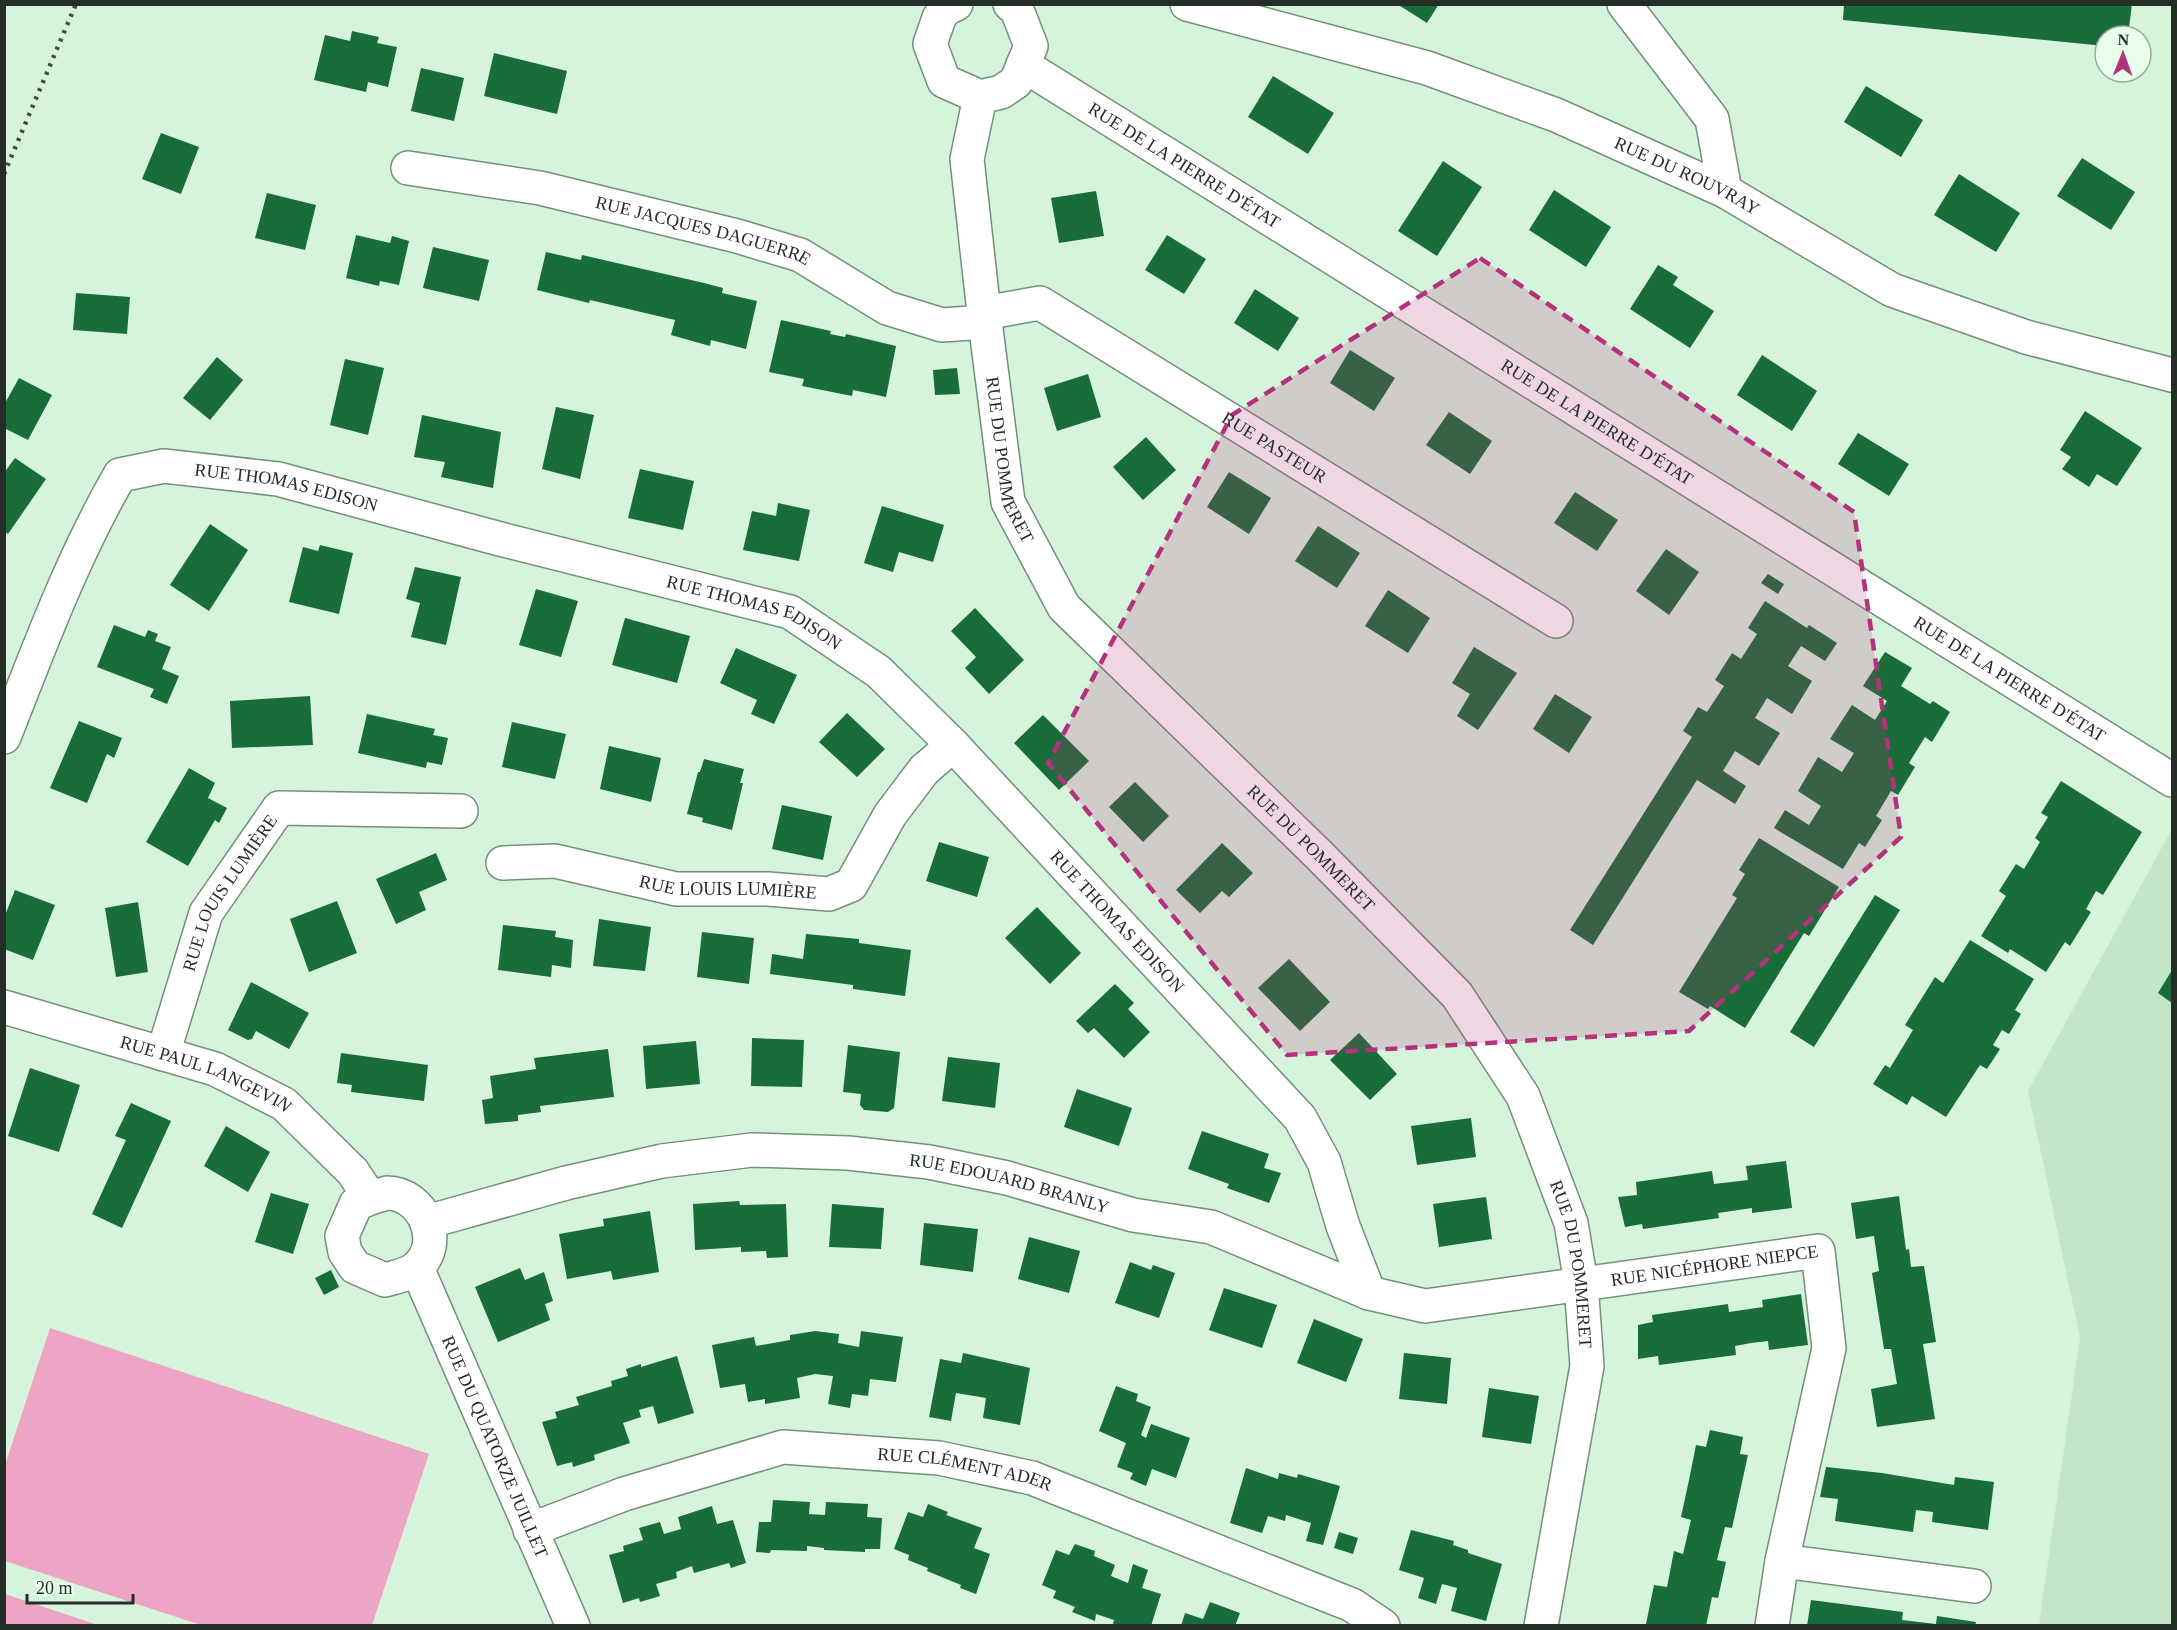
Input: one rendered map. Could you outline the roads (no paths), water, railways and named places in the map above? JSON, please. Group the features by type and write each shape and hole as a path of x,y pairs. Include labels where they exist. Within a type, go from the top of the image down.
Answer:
{"street":[{"name":"RUE DU ROUVRAY","path":"1187,4 1427,68 1556,115 1725,191 1892,290 2026,337 2172,375"},
{"path":"1624,4 1712,120 1725,191"},
{"path":"938,9 930,44 944,81 980,97 1001,92 1016,82 1031,46 1018,6"},
{"name":"RUE DE LA PIERRE D'ÉTAT","path":"1023,65 2172,780"},
{"name":"RUE DU POMMERET","path":"980,97 967,159 984,318 1008,502 1065,607 1319,855 1458,995 1523,1096 1571,1223 1581,1283 1587,1366 1541,1626"},
{"name":"RUE JACQUES DAGUERRE","path":"408,168 540,188 737,236 801,255 887,308 942,325 984,318"},
{"name":"RUE PASTEUR","path":"984,318 1040,303 1556,621"},
{"name":"RUE THOMAS EDISON","path":"4,737 40,646 98,513 120,475 164,466 278,479 500,539 790,612 879,672 953,745 1300,1118 1324,1162 1343,1226 1369,1293"},
{"name":"RUE LOUIS LUMIÈRE","path":"503,863 555,861 676,889 768,889 829,894 851,885 890,815 924,770 953,745"},
{"name":"RUE LOUIS LUMIÈRE","path":"163,1054 206,913 279,808 461,811"},
{"name":"RUE PAUL LANGEVIN","path":"4,1007 215,1069 284,1104 352,1172 369,1198"},
{"name":"RUE EDOUARD BRANLY","path":"427,1222 566,1183 662,1161 752,1150 848,1153 929,1162 1006,1178 1133,1215 1211,1227 1369,1293 1425,1306 1581,1283"},
{"path":"387,1192 407,1197 418,1206 427,1222 430,1237 428,1252 417,1268 386,1280 355,1267 345,1252 342,1236 356,1204 369,1198 387,1192"},
{"name":"RUE NICÉPHORE NIEPCE","path":"1581,1283 1818,1251 1829,1348 1782,1561 1772,1626"},
{"name":"RUE DU QUATORZE JUILLET","path":"417,1268 573,1626"},
{"name":"RUE CLÉMENT ADER","path":"530,1530 624,1494 783,1447 939,1458 1032,1478 1352,1605 1383,1626"},
{"path":"1782,1561 1974,1586"}],"railway":[{"path":"4,174 76,4"}]}
